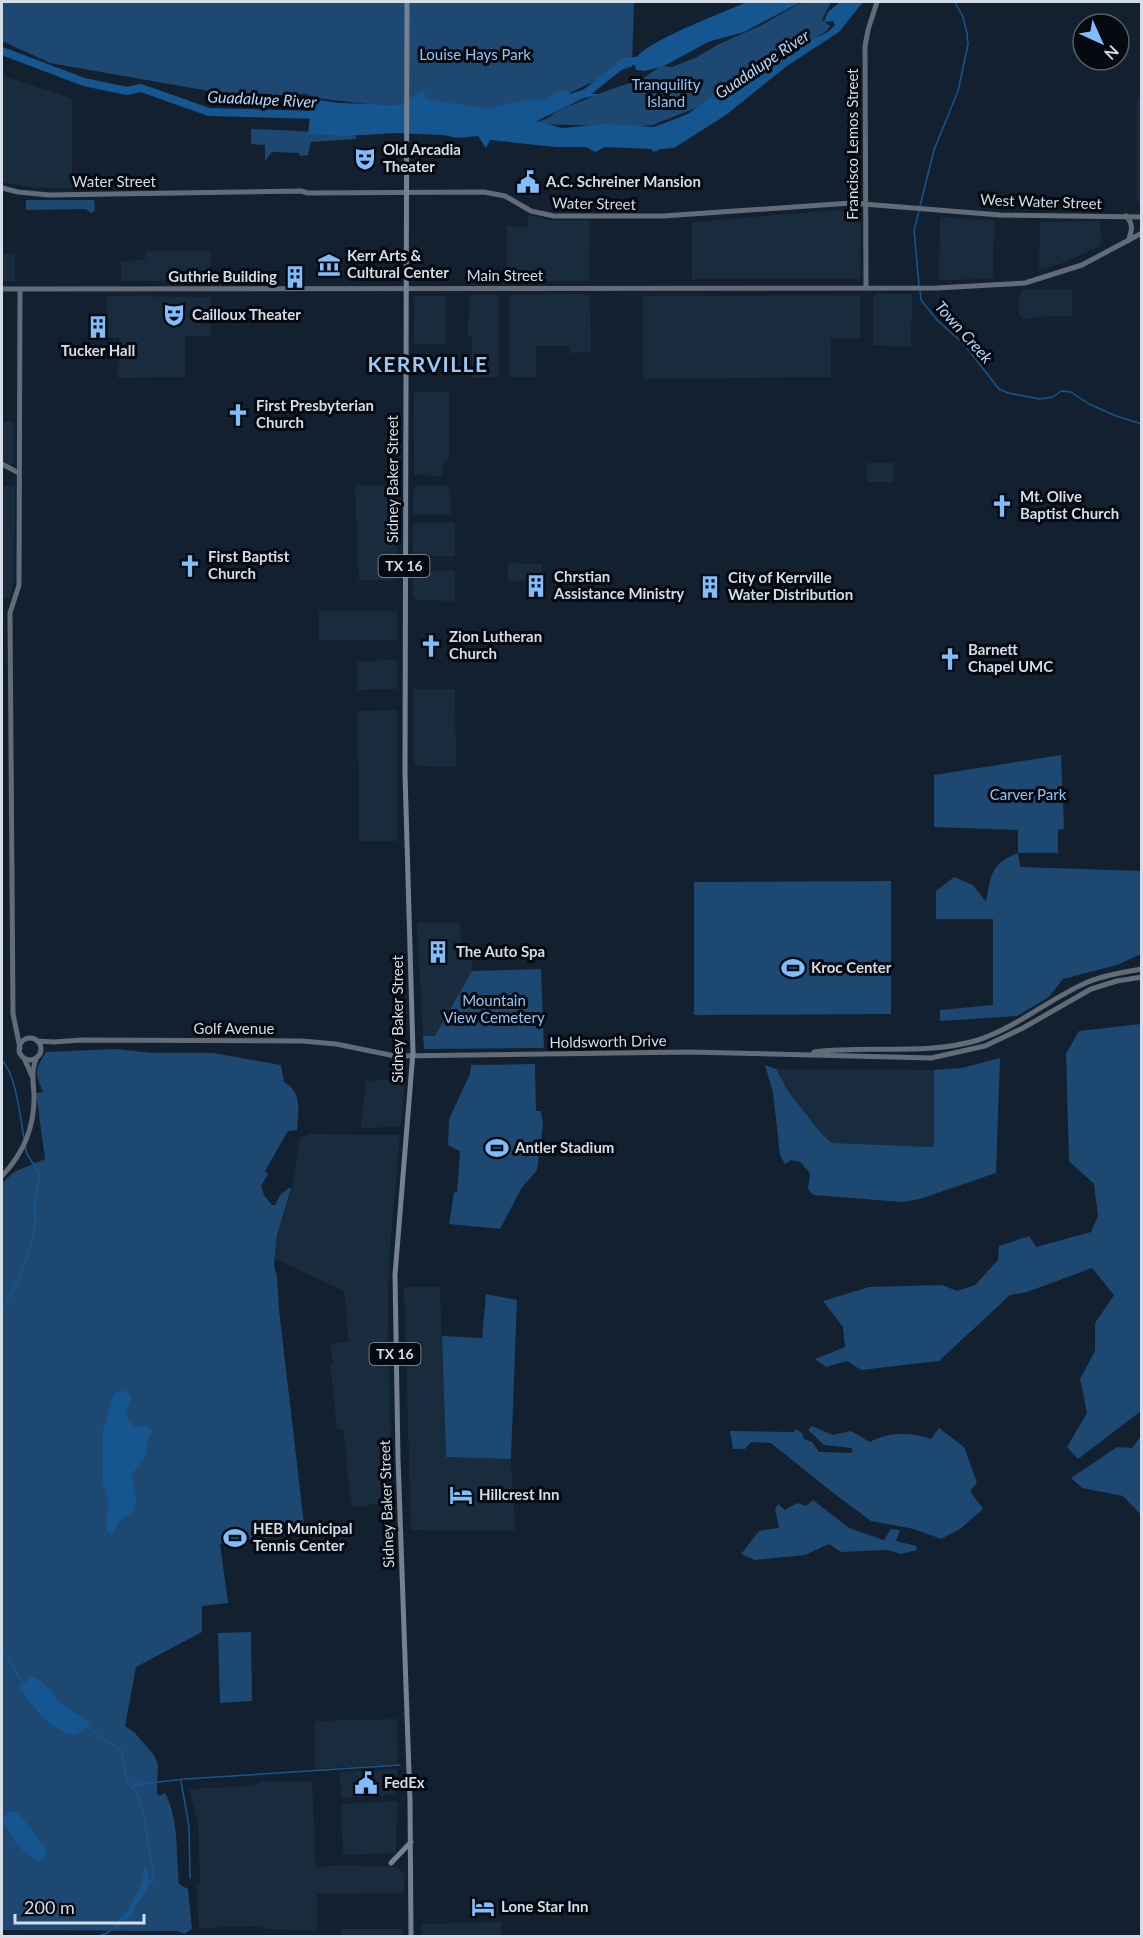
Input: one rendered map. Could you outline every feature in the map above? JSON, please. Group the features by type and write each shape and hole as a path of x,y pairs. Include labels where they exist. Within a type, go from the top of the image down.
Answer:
{"main road":[{"name":"Sidney Baker Street","path":"407,2 405,815 413,1056 395,1275 398,1458 411,1842 411,1936"},
{"name":"Francisco Lemos Street","path":"866,288 866,36 877,2"},
{"name":"Water Street","path":"2,188 49,195 301,191 308,193 484,192 505,196 531,211 554,216 663,216 804,205 865,204 940,209"},
{"name":"West Water Street","path":"940,209 1000,214 1142,217"},
{"path":"1126,216 1132,223 1128,241"},
{"name":"Main Street","path":"2,289 937,288 1016,284 1082,265 1142,232"},
{"path":"2,1176 23,1149 31,1126 34,1104 32,1077 20,1048 14,1014 10,613 19,585 20,289"},
{"path":"2,464 19,473"},
{"name":"Holdsworth Drive","path":"803,1054 844,1048 931,1050 980,1040 999,1032 1088,982 1115,973 1142,969"},
{"name":"Holdsworth Drive","path":"413,1056 689,1052 931,1058 985,1046 1002,1039 1091,989 1117,981 1142,977"},
{"path":"15,1029 28,1039 40,1044 32,1077"},
{"path":"20,1048 22,1042 28,1039"},
{"name":"Golf Avenue","path":"37,1041 302,1041 336,1044 377,1053 413,1056"},
{"path":"24,1058 30,1060 54,1042"},
{"path":"391,1863 411,1842"}],"shaded area":[{"path":"747,2 801,2 744,32 708,42 664,66 645,71 636,70 637,57 644,50 688,27"},
{"path":"840,2 863,2 839,32 787,66 726,115 674,148 654,152 651,149 605,147 595,152 586,147 556,147 490,140 486,148 478,136 459,138 395,133 347,136 308,134 312,99 340,103 399,105 420,92 425,92 425,99 489,109 509,103 535,99 545,100 555,93 566,90 571,94 603,94 584,98 537,121 562,128 607,124 654,127 688,114 727,85 769,60 828,32 835,25 833,21 824,22 828,12"},
{"path":"2,76 72,98 72,188 35,188 2,182"},
{"path":"1137,98 1142,98 1141,207 1137,200"},
{"path":"857,210 861,214 860,279 692,279 692,222"},
{"path":"528,215 550,220 588,220 590,223 588,281 507,281 507,226 527,227"},
{"path":"940,217 994,221 993,279 939,280"},
{"path":"1100,221 1101,246 1039,270 1040,222"},
{"path":"146,251 211,251 210,281 121,281 121,261 145,260"},
{"path":"2,254 15,254 15,282 2,281"},
{"path":"1023,289 1072,289 1072,316 1022,319 1022,315 1019,315 1019,299"},
{"path":"582,294 590,297 591,352 570,353 570,346 536,346 536,377 510,377 510,295"},
{"path":"875,294 912,294 911,347 873,345 873,298"},
{"path":"469,295 498,295 498,377 472,378 472,336 468,336"},
{"path":"860,295 860,338 831,339 831,377 643,379 643,296"},
{"path":"107,296 211,297 211,336 185,336 185,377 118,378 119,338 108,337"},
{"path":"417,296 446,296 446,344 414,344 414,298"},
{"path":"414,392 449,392 449,456 447,463 443,464 442,476 414,475"},
{"path":"2,422 14,422 14,463 11,465 2,460"},
{"path":"867,463 894,463 894,482 867,482"},
{"path":"355,485 395,485 398,489 397,580 359,580"},
{"path":"448,485 451,515 413,515 413,489 416,486"},
{"path":"2,486 15,486 14,581 10,598 2,598"},
{"path":"413,523 455,523 455,556 413,556"},
{"path":"508,563 542,564 542,580 508,581"},
{"path":"413,571 455,571 455,601 416,600 413,596"},
{"path":"319,611 397,611 397,640 319,640"},
{"path":"397,660 397,689 357,690 357,661"},
{"path":"413,689 455,689 456,767 414,766"},
{"path":"397,710 397,841 359,841 358,711"},
{"path":"417,923 460,923 461,943 472,944 472,971 435,1036 423,1036"},
{"path":"776,1069 934,1070 934,1147 832,1143 820,1132 788,1091"},
{"path":"405,1079 401,1125 361,1128 366,1081"},
{"path":"310,1134 400,1135 389,1260 392,1501 352,1508 343,1429 337,1429 330,1365 333,1364 330,1344 349,1341 344,1291 275,1259 277,1235 291,1192 300,1138"},
{"path":"404,1287 440,1287 446,1457 511,1459 515,1531 411,1530"},
{"path":"125,1391 132,1397 126,1413 128,1420 136,1427 148,1426 153,1431 148,1439 146,1455 132,1474 136,1502 133,1512 120,1520 111,1534 106,1531 108,1502 103,1484 103,1431 113,1395 116,1392"},
{"path":"33,1676 44,1684 61,1703 88,1720 89,1726 75,1735 57,1729 50,1723 18,1688"},
{"path":"397,1719 398,1764 315,1769 315,1721"},
{"path":"397,1769 396,1795 341,1798 340,1772"},
{"path":"263,1781 312,1781 316,1870 319,1867 341,1865 397,1867 404,1875 404,1893 317,1894 317,1930 263,1929 263,1926 199,1928 196,1885 200,1884 198,1824 189,1789 252,1786"},
{"path":"397,1801 396,1853 343,1855 341,1804"},
{"path":"12,1811 19,1814 45,1847 47,1853 41,1861 35,1860 23,1851 8,1830 3,1818"},
{"path":"144,1867 147,1869 149,1883 144,1895 135,1905 134,1913 116,1929 115,1924 129,1909 142,1882"},
{"path":"501,1922 501,1936 422,1936 422,1924"},
{"path":"341,1929 403,1929 402,1936 341,1936"}],"green space":[{"name":"Louise Hays Park","path":"2,2 634,2 632,67 614,72 540,107 489,109 367,104 316,98 306,94 253,96 220,93 50,63 2,41"},
{"name":"Tranquility Island","path":"831,2 822,20 830,26 827,31 698,107 653,125 632,127 539,124 537,122 559,110 642,79 661,66 672,67 697,57 719,44 762,25 798,4"},
{"path":"251,129 356,136 356,139 311,142 308,155 272,152 265,161 265,145 251,144"},
{"path":"26,200 94,200 95,211 91,213 86,209 26,210"},
{"name":"Carver Park","path":"1061,755 1064,829 1058,830 1058,853 1018,853 1018,830 934,827 934,775"},
{"path":"1018,853 1020,867 1141,871 1141,954 1117,965 1063,979 1049,997 1017,1016 940,1021 940,1010 993,1005 993,919 936,919 936,891 954,877 973,885 986,902 993,872 1002,861"},
{"name":"Kroc Center","path":"891,881 891,1014 694,1015 694,882"},
{"name":"Mountain View Cemetery","path":"541,969 544,1048 424,1049 423,1036 435,1036 472,971"},
{"path":"1141,1024 1141,1411 1078,1459 1067,1447 1087,1413 1080,1379 1095,1351 1095,1323 1114,1295 1092,1268 1027,1292 1010,1295 939,1361 861,1370 847,1361 826,1367 815,1359 845,1347 843,1327 823,1301 869,1287 942,1285 957,1291 975,1285 998,1260 999,1246 1029,1236 1036,1247 1091,1232 1098,1216 1094,1184 1069,1161 1066,1054 1079,1031"},
{"path":"115,1049 153,1053 213,1053 281,1065 284,1082 290,1086 297,1097 297,1130 288,1131 265,1171 268,1174 261,1186 264,1195 272,1205 275,1205 280,1195 290,1187 291,1189 277,1235 274,1265 305,1533 220,1544 228,1603 202,1606 202,1632 136,1667 125,1726 134,1732 154,1755 158,1765 157,1793 159,1796 165,1793 173,1814 179,1884 188,1889 192,1929 184,1934 177,1931 2,1930 2,1183 14,1172 45,1159 36,1093 43,1092 37,1072 39,1063 46,1052"},
{"path":"1000,1058 996,1173 920,1199 903,1202 813,1195 808,1189 810,1173 800,1162 791,1160 785,1164 780,1155 773,1093 765,1065 776,1069 788,1091 820,1132 832,1143 934,1147 934,1070 962,1068"},
{"name":"Antler Stadium","path":"535,1064 536,1111 541,1111 543,1125 537,1170 521,1189 500,1229 449,1224 454,1193 457,1192 460,1151 448,1145 449,1119 470,1074 471,1065"},
{"path":"486,1294 517,1300 511,1459 446,1457 442,1336 482,1338"},
{"path":"812,1426 833,1435 851,1431 870,1442 884,1436 900,1434 931,1439 939,1428 964,1447 977,1483 970,1491 983,1509 960,1529 941,1539 914,1529 871,1521 771,1443 751,1442 745,1449 733,1449 730,1431 794,1432 795,1429 802,1433 804,1439 812,1442 819,1452 852,1453 852,1448 824,1445 808,1430"},
{"path":"1141,1436 1141,1515 1123,1496 1082,1488 1071,1478 1117,1447 1132,1448"},
{"path":"813,1500 849,1528 884,1540 891,1529 900,1530 896,1541 916,1546 917,1550 901,1554 887,1550 841,1552 829,1544 805,1555 755,1560 741,1554 759,1531 779,1528 775,1509 778,1504 785,1510 797,1503 806,1506"},
{"path":"251,1632 252,1701 220,1703 218,1633"}],"waterway":[{"name":"Town Creek","path":"920,206 934,150 958,91 968,44 963,17 955,2"},
{"name":"Guadalupe River","path":"2,51 84,82 127,91 141,88 209,112 319,115"},
{"name":"Guadalupe River","path":"573,97 586,93 625,62 645,60"},
{"name":"Town Creek","path":"919,211 914,230 919,286"},
{"name":"Town Creek","path":"920,291 921,300 937,320 963,343 999,389 1040,399 1053,397 1061,391 1071,392 1089,404 1142,424"},
{"path":"2,1060 14,1085 24,1138"},
{"path":"2,1309 23,1268 35,1223 34,1203 39,1173 27,1154 25,1146"},
{"path":"2,1651 25,1685"},
{"path":"87,1725 122,1753 126,1776 129,1784 138,1794 144,1817 154,1880 149,1883"},
{"path":"132,1785 185,1779 400,1765"},
{"path":"181,1781 189,1827 190,1878"},
{"path":"99,1936 116,1926"}],"place":[{"name":"Old Arcadia Theater","path":"365,159"},
{"name":"A.C. Schreiner Mansion","path":"528,182"},
{"name":"Kerr Arts & Cultural Center","path":"329,265"},
{"name":"Guthrie Building","path":"295,277"},
{"name":"Cailloux Theater","path":"174,315"},
{"name":"Tucker Hall","path":"98,327"},
{"name":"First Presbyterian Church","path":"238,415"},
{"name":"Mt. Olive Baptist Church","path":"1002,506"},
{"name":"First Baptist Church","path":"190,566"},
{"name":"Chrstian Assistance Ministry","path":"536,586"},
{"name":"City of Kerrville Water Distribution","path":"710,587"},
{"name":"Zion Lutheran Church","path":"431,646"},
{"name":"Barnett Chapel UMC","path":"950,659"},
{"name":"The Auto Spa","path":"438,952"},
{"name":"Kroc Center","path":"793,968"},
{"name":"Antler Stadium","path":"497,1148"},
{"name":"Hillcrest Inn","path":"461,1495"},
{"name":"HEB Municipal Tennis Center","path":"235,1538"},
{"name":"FedEx","path":"366,1783"},
{"name":"Lone Star Inn","path":"483,1907"}],"district":[{"name":"KERRVILLE","path":"428,365"}]}
